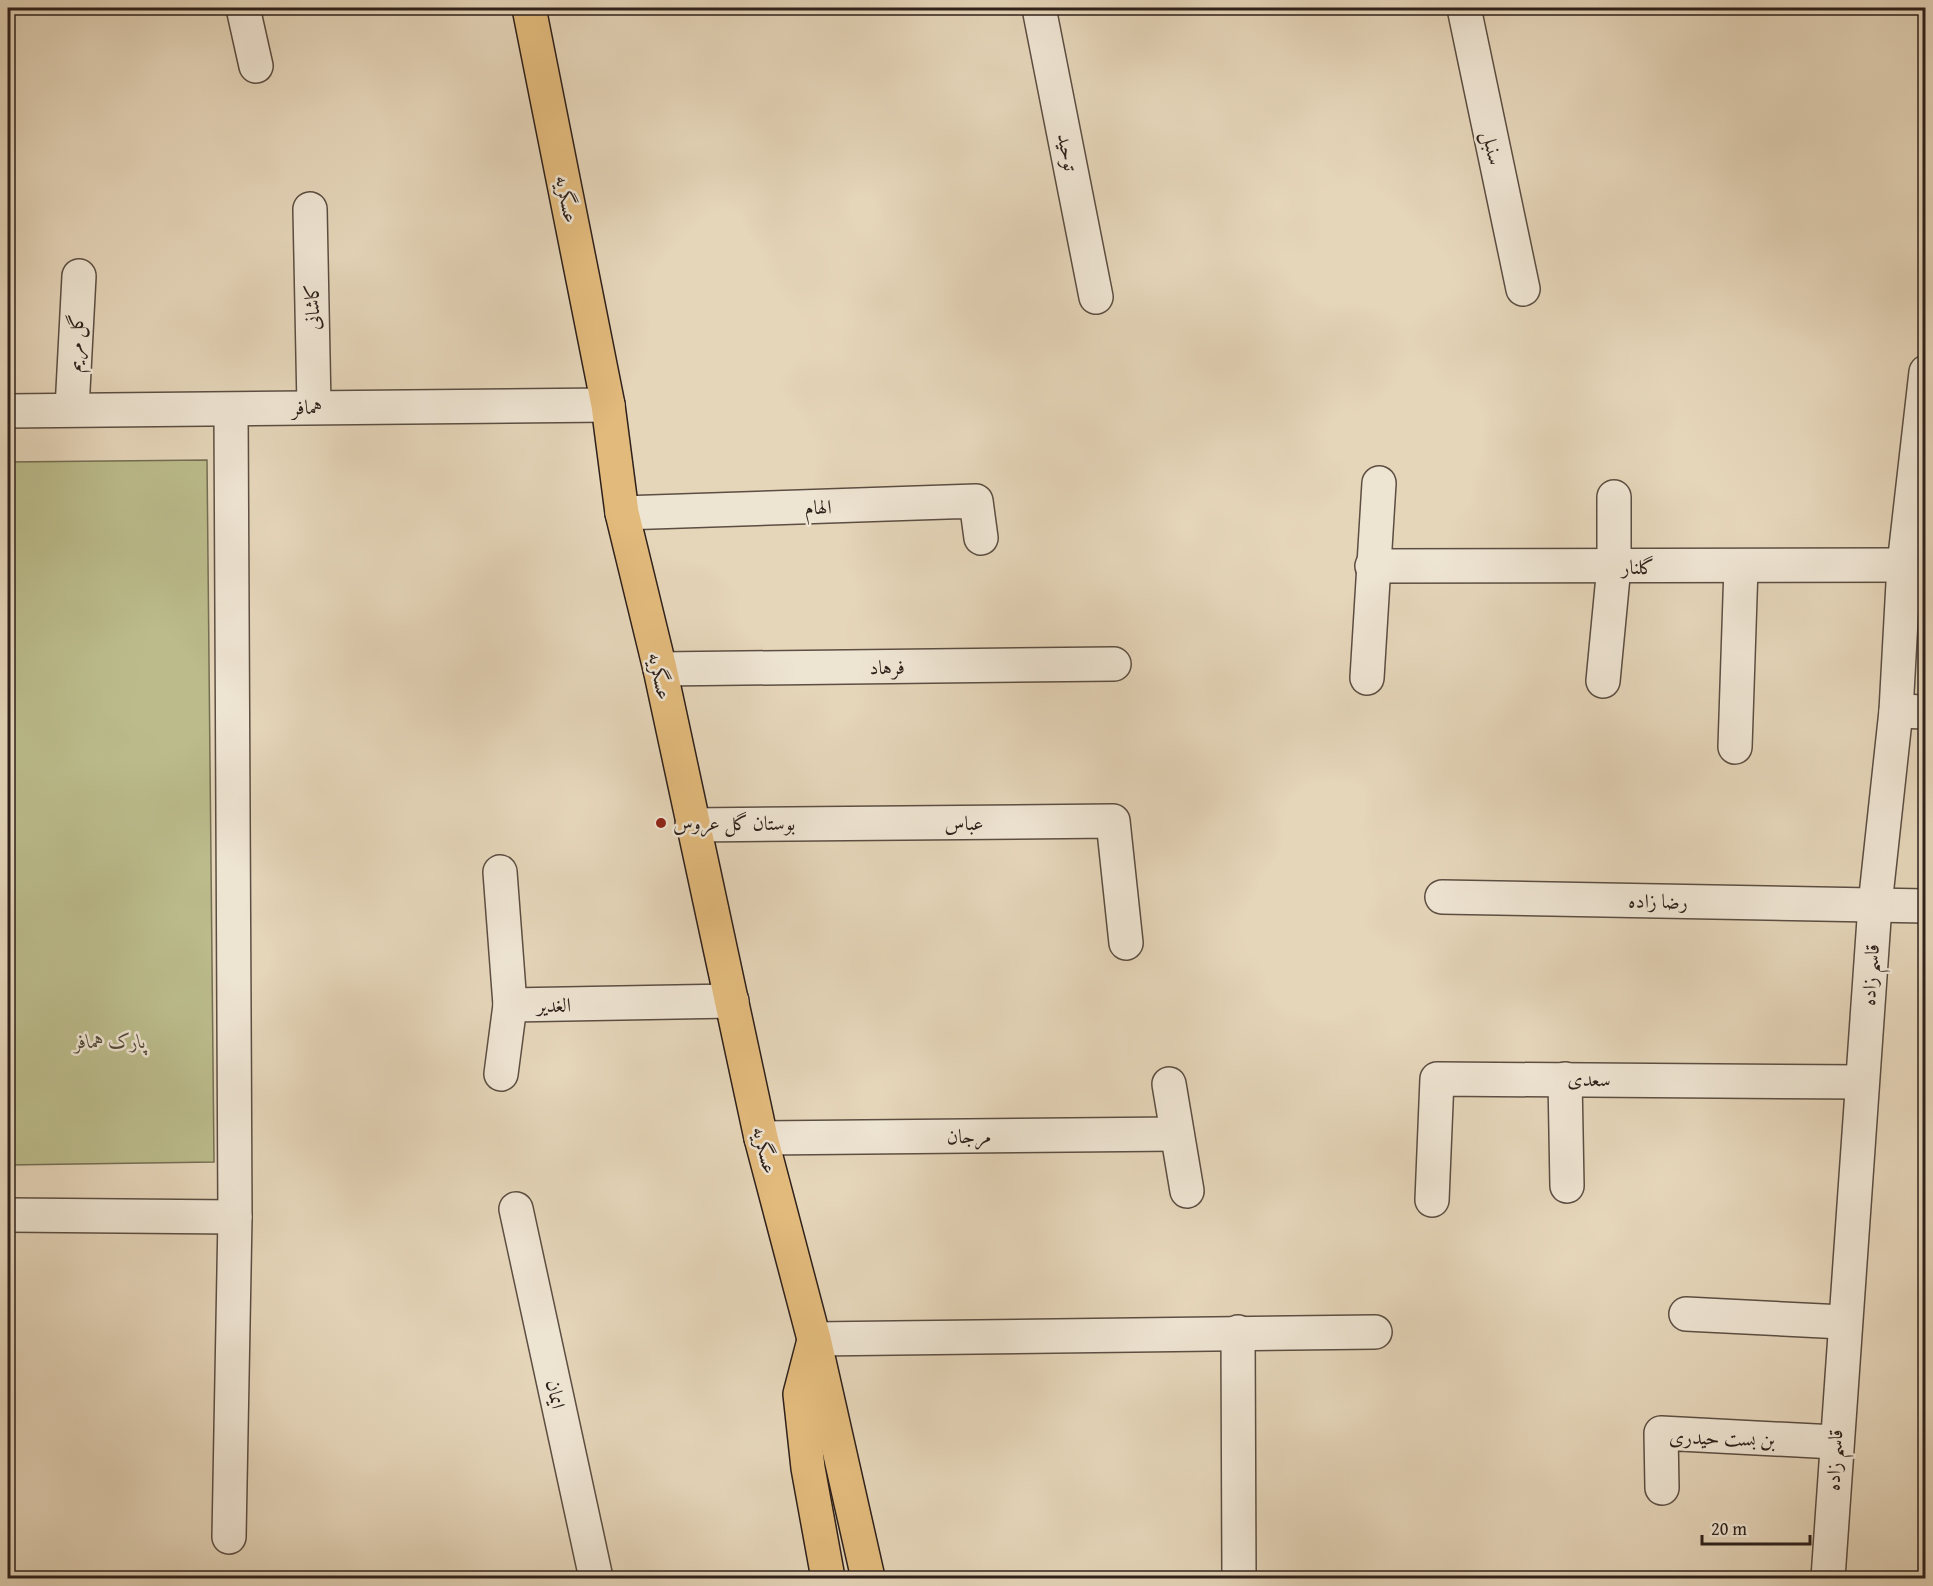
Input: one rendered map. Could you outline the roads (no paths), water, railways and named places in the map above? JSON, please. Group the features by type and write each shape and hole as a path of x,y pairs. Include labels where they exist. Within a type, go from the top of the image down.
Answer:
{"main road":[{"name":"عسگریه","path":"529,8 608,405 622,513 660,669 761,1138 814,1339 868,1578"},
{"name":"عسگریه","path":"814,1339 800,1394 808,1468 828,1578"}],"street":[{"path":"243,8 256,66"},
{"name":"توحید","path":"1039,8 1096,297"},
{"name":"سنبل","path":"1464,8 1523,289"},
{"name":"کاشانی","path":"309,209 314,406"},
{"name":"گل مریم","path":"72,409 79,276"},
{"name":"قاسم زاده","path":"1828,1578 1843,1322 1875,905 1911,711 1904,565 1926,372"},
{"name":"همافر","path":"8,411 231,410 314,406 608,405"},
{"path":"229,1536 235,1217 231,410"},
{"path":"1367,678 1372,566 1379,483"},
{"path":"1603,681 1614,566 1614,497"},
{"name":"الهام","path":"622,513 976,501 981,538"},
{"name":"گلنار","path":"1372,566 1904,565"},
{"path":"1735,747 1741,567"},
{"name":"فرهاد","path":"660,669 1114,664"},
{"name":"عباس","path":"692,825 1113,821 1126,943"},
{"name":"الغدیر","path":"500,872 510,1005 732,1001"},
{"name":"رضا زاده","path":"1442,897 1926,906"},
{"path":"501,1074 510,1005"},
{"name":"سعدی","path":"1432,1200 1437,1079 1862,1082"},
{"path":"1564,1079 1568,1186"},
{"path":"1169,1084 1187,1191"},
{"name":"مرجان","path":"761,1138 1177,1134"},
{"name":"ایمان","path":"516,1209 596,1578"},
{"path":"8,1215 235,1217"},
{"path":"1686,1314 1843,1322"},
{"path":"1238,1332 1239,1578"},
{"path":"814,1339 1375,1332"},
{"name":"بن بست حیدری","path":"1662,1488 1661,1432 1835,1442"}],"place":[{"name":"بوستان گل عروس","path":"661,823"}],"park label":[{"name":"پارک همافر","path":"110,1041"}]}
